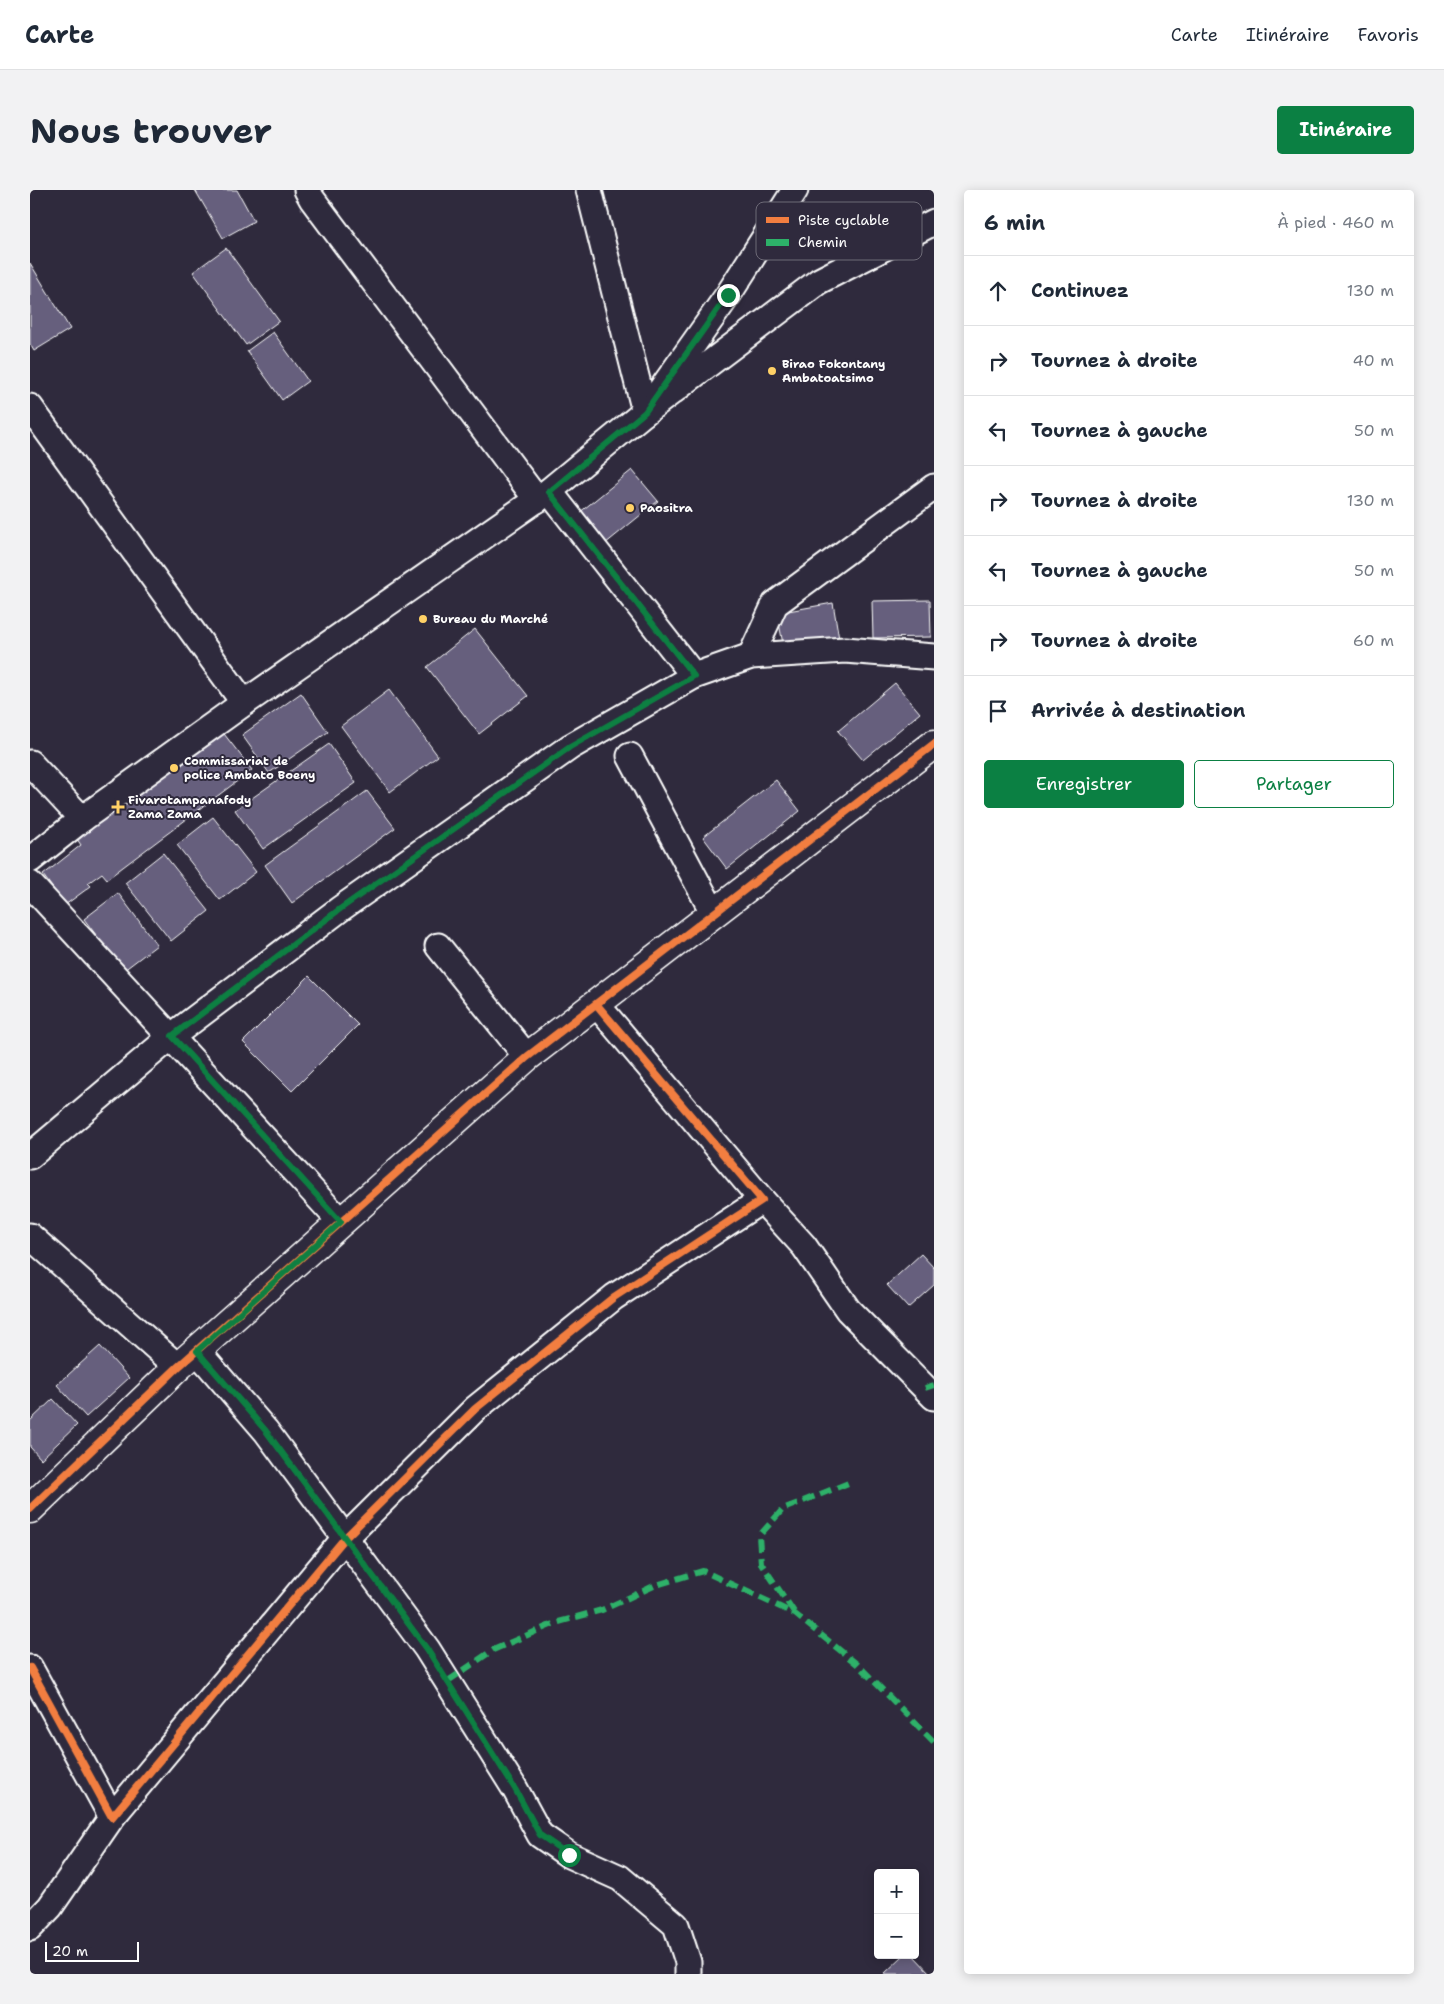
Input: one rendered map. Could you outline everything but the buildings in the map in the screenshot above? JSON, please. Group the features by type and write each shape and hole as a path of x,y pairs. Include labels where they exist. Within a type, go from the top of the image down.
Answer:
{"street":[{"path":"307,190 312,199 543,496 694,676"},
{"path":"589,190 645,412"},
{"path":"787,202 795,190"},
{"path":"922,228 934,222"},
{"path":"645,412 728,295 756,251"},
{"path":"30,860 82,819 244,703 543,496 645,412 819,281 860,260"},
{"path":"30,407 244,703"},
{"path":"751,656 775,604 934,488"},
{"path":"30,1156 172,1036 340,909 570,747 694,676 751,656 845,650 934,657"},
{"path":"30,1510 188,1359 527,1057 934,744"},
{"path":"630,756 714,914"},
{"path":"30,763 82,819"},
{"path":"30,884 172,1036 341,1222"},
{"path":"438,946 527,1057"},
{"path":"597,1004 762,1200 804,1246 848,1310 934,1397"},
{"path":"30,1928 50,1907 112,1817 345,1538 475,1409 614,1297 762,1200"},
{"path":"30,1236 188,1359 266,1431 427,1649 515,1789 540,1835 569,1855 620,1878 676,1925 688,1962 688,1974"},
{"path":"30,1668 112,1817"}],"marked path":[{"path":"925,1388 934,1385"},
{"path":"794,1612 761,1563 759,1536 783,1509 851,1482"},
{"path":"448,1681 493,1650 555,1623 602,1610 656,1585 703,1571 795,1614 857,1664 934,1742"}],"cycle path":[{"path":"30,1509 178,1367 527,1057 934,744"},
{"path":"30,1668 112,1817 345,1538 475,1409 614,1297 762,1200 597,1005"}],"place":[{"name":"Birao Fokontany Ambatoatsimo","path":"772,371"},
{"name":"Paositra","path":"630,508"},
{"name":"Bureau du Marché","path":"423,619"},
{"name":"Commissariat de police Ambato Boeny","path":"174,768"},
{"name":"Fivarotampanafody Zama Zama","path":"118,807"}],"route":[{"path":"569,1855 540,1835 515,1789 427,1649 266,1431 197,1351 341,1222 172,1036 340,909 570,747 694,676 549,492 645,412 728,295"}]}
